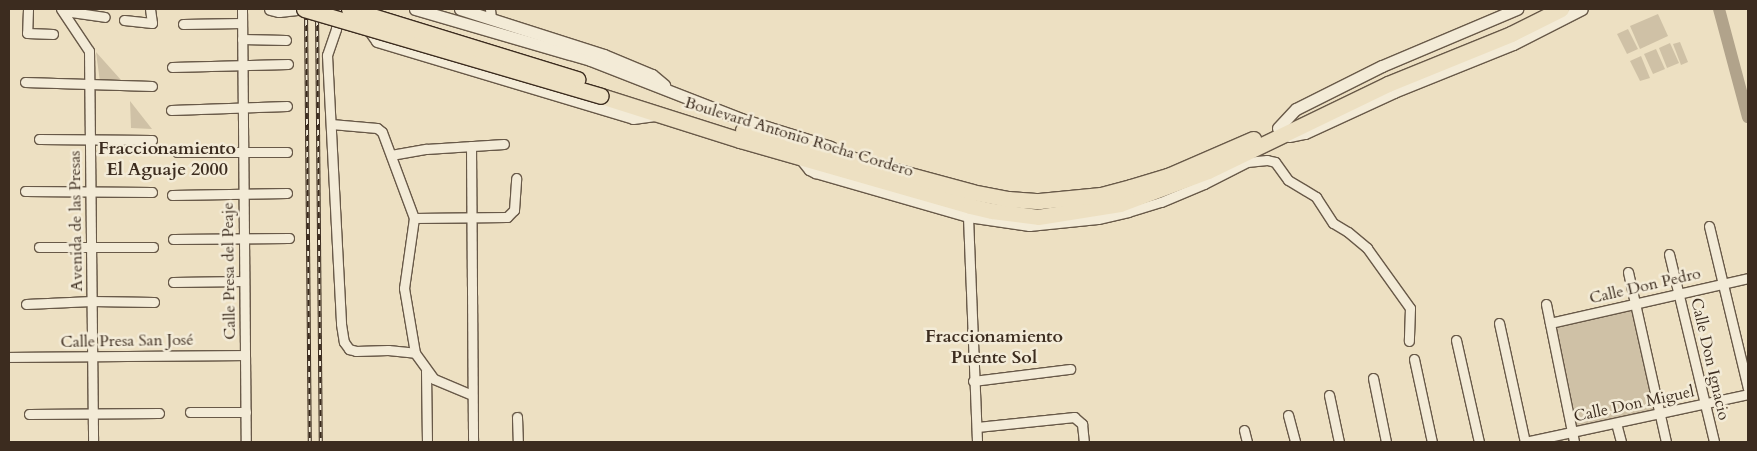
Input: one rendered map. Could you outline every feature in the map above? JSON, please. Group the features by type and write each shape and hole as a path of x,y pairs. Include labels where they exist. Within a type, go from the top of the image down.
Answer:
{"highway":[{"name":"Boulevard Antonio Rocha Cordero","path":"304,9 972,192 1008,199 1068,200 1101,195 1168,176 1280,133 1338,103 1385,75 1506,25 1538,9"},
{"name":"Boulevard Antonio Rocha Cordero","path":"349,9 603,92 662,114 799,156 992,211 1038,217 1120,204 1245,158 1280,133"},
{"name":"Boulevard Antonio Rocha Cordero","path":"1338,103 1511,34 1561,9"}],"main road":[{"path":"270,9 279,11 297,9"},
{"path":"366,9 366,24 377,41 633,118 662,114"},
{"path":"415,9 590,60 741,119 856,154 869,163"},
{"path":"460,9 491,14 628,64 652,75 676,94"},
{"name":"Boulevard Antonio Rocha Cordero","path":"1280,133 1296,109 1382,66 1517,9"},
{"name":"Boulevard Antonio Rocha Cordero","path":"1280,133 1305,133 1394,92 1513,44 1582,9"}],"street":[{"path":"28,9 27,33 53,34"},
{"path":"124,20 152,23 150,9"},
{"name":"Calle Presa del Peaje","path":"242,9 246,442"},
{"path":"338,9 336,29 327,55 340,324 344,342 349,349 356,351 388,350 415,353"},
{"path":"62,10 105,17"},
{"name":"Avenida de las Presas","path":"62,10 89,51 93,442"},
{"path":"183,24 242,23"},
{"path":"242,39 286,40"},
{"path":"172,67 242,67 288,64"},
{"path":"25,82 152,86"},
{"path":"171,110 286,106"},
{"path":"331,124 380,129 414,218 404,288 415,353 426,371 443,384 472,395"},
{"path":"39,139 152,140"},
{"path":"390,155 504,144"},
{"path":"471,146 473,442"},
{"path":"177,152 287,152"},
{"path":"799,156 809,170 815,173 968,217 1029,226 1098,219 1161,202 1204,184 1245,158 1275,162 1288,180 1316,197 1324,206 1333,223 1348,232 1367,248 1410,308 1409,341"},
{"path":"414,218 508,217 512,213 516,178"},
{"path":"25,191 152,192"},
{"path":"172,195 287,193"},
{"path":"968,217 973,380 977,442"},
{"path":"1709,226 1748,388"},
{"path":"173,239 289,238"},
{"path":"39,247 153,247"},
{"name":"Calle Don Ignacio","path":"1669,254 1714,442"},
{"path":"1628,272 1666,442"},
{"name":"Calle Don Pedro","path":"1550,323 1723,282 1748,278"},
{"path":"173,282 244,280"},
{"path":"26,304 92,300 154,302"},
{"path":"1546,304 1574,442"},
{"path":"1499,323 1525,442"},
{"path":"1456,340 1480,442"},
{"name":"Calle Presa San José","path":"9,357 245,355"},
{"path":"1414,359 1432,442"},
{"path":"973,380 1070,369"},
{"path":"426,371 427,442"},
{"path":"1372,378 1386,442"},
{"name":"Calle Don Miguel","path":"1525,442 1748,394"},
{"path":"1329,395 1339,442"},
{"path":"190,412 246,412"},
{"path":"29,414 159,413"},
{"path":"1288,415 1294,442"},
{"path":"977,427 1074,417 1079,419 1082,424 1084,442"},
{"path":"517,418 518,442"},
{"path":"1616,423 1621,442"},
{"path":"1244,430 1247,442"}],"shaded area":[{"path":"1658,14 1668,36 1640,49 1630,26"},
{"path":"1628,29 1638,49 1627,54 1617,34"},
{"path":"1680,42 1688,62 1681,65 1673,44"},
{"path":"1670,43 1679,63 1667,68 1659,48"},
{"path":"1656,49 1665,69 1653,74 1644,54"},
{"path":"96,52 121,80 100,82"},
{"path":"1641,56 1650,78 1640,81 1630,61"},
{"path":"130,101 152,129 131,128"},
{"path":"1635,304 1656,410 1575,427 1556,326"}],"waterway":[{"path":"1719,9 1748,117"}],"railway":[{"path":"306,9 310,442"},
{"path":"317,9 321,442"}],"district":[{"name":"Fraccionamiento El Aguaje 2000","path":"167,160"},
{"name":"Fraccionamiento Puente Sol","path":"994,348"}]}
